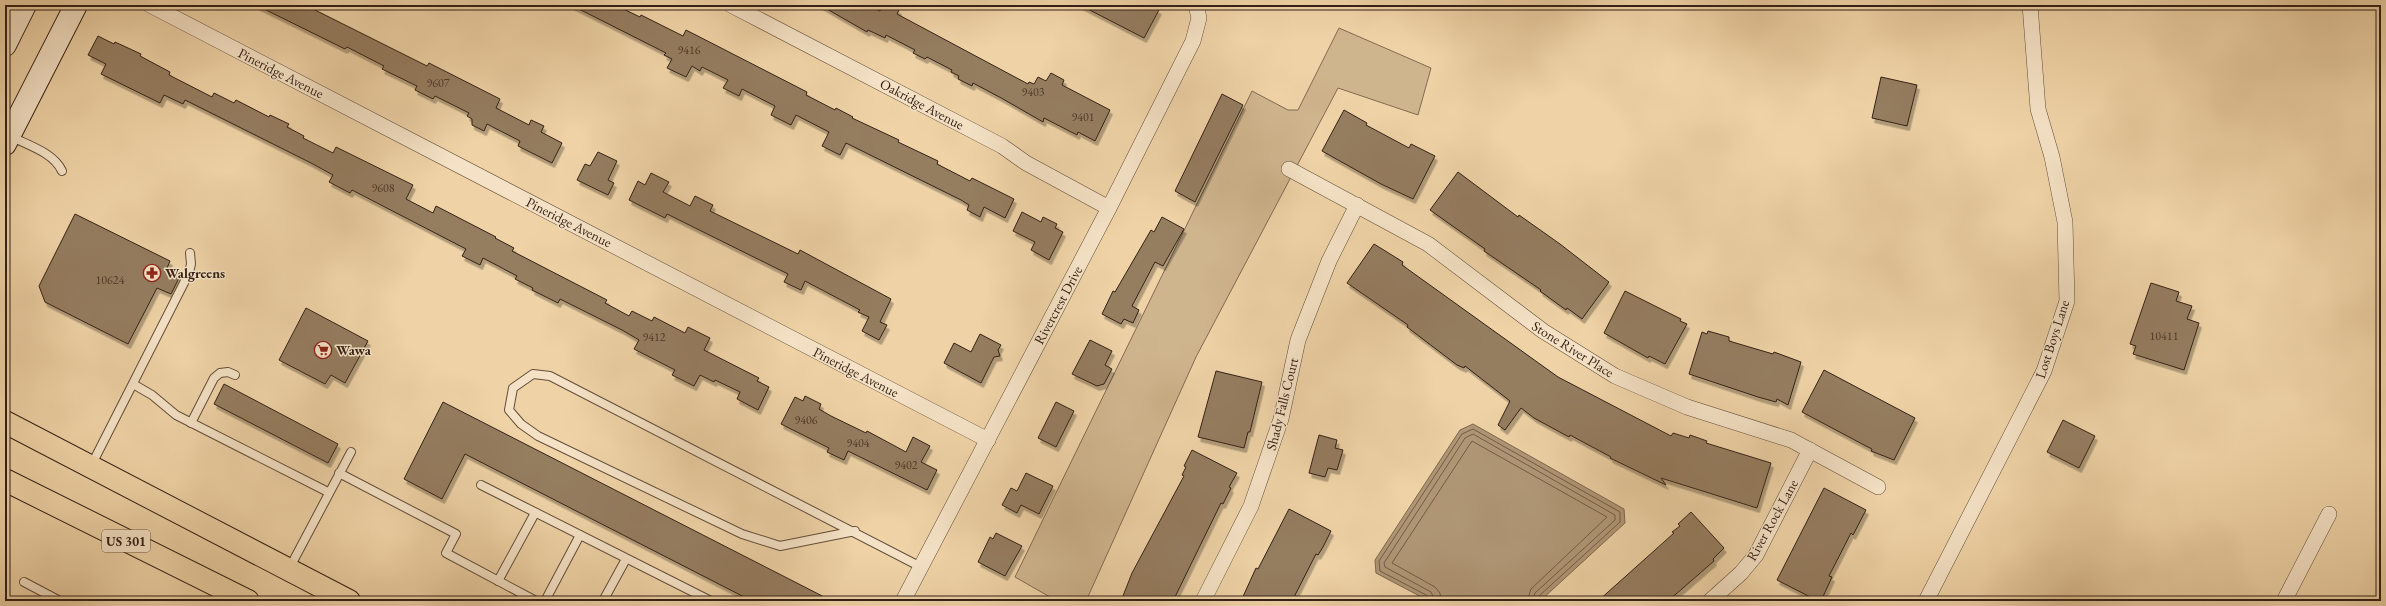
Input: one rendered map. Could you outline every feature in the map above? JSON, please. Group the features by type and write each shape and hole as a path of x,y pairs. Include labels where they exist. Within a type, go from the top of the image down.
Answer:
{"main road":[{"path":"5,45 25,5"},
{"path":"7,140 76,5"},
{"path":"5,422 349,601"},
{"name":"US 301","path":"5,480 248,601"}],"street":[{"name":"Pineridge Avenue","path":"150,5 988,440"},
{"name":"Oakridge Avenue","path":"731,5 1002,146 1026,163 1109,208"},
{"name":"Rivercrest Drive","path":"903,601 1109,208 1193,41 1199,18 1196,5"},
{"name":"Lost Boys Lane","path":"1926,601 2044,372 2067,301 2065,222 2052,157 2038,109 2030,5"},
{"name":"Stone River Place","path":"1289,169 1428,244 1543,331 1615,376 1714,417 1767,431 1810,450 1878,487"},
{"name":"Shady Falls Court","path":"1202,601 1251,506 1281,419 1286,388 1303,326 1329,261 1357,205"},
{"name":"River Rock Lane","path":"1710,601 1741,573 1756,555 1810,450"},
{"path":"2284,601 2329,514"}],"lane":[{"path":"7,140 49,156 57,163 62,171"},
{"path":"91,467 191,270 190,253"},
{"path":"191,423 214,378 220,373 228,372 235,376"},
{"path":"855,531 780,546 742,534 532,432 521,424 509,410 513,388 533,374 550,376 855,531 921,567"},
{"path":"133,384 152,395 176,415 328,492"},
{"path":"288,570 328,492 351,452"},
{"path":"339,474 456,534 446,553 536,601"},
{"path":"481,486 711,601"},
{"path":"498,581 535,513"},
{"path":"545,601 580,535"},
{"path":"604,601 626,559"},
{"path":"24,582 60,601"}],"shaded area":[{"path":"1339,28 1431,68 1418,115 1338,88 1196,357 1086,601 1057,601 1015,577 1252,91 1288,110 1298,110"}],"water":[{"path":"1473,424 1624,509 1625,523 1540,601 1429,601 1376,573 1375,560 1460,430"}],"building":[{"path":"256,5 305,5 427,66 429,63 500,99 496,108 529,125 531,120 544,126 541,132 562,143 552,163 518,146 520,141 487,124 484,131 472,125 472,119 467,116 469,113 435,96 433,99 415,90 417,86 382,69 384,66 347,47 345,49"},
{"path":"571,5 615,5 640,17 641,15 683,36 686,30 807,92 806,95 835,110 836,108 853,117 852,118 899,140 898,142 938,161 937,164 970,181 972,178 1014,199 1005,218 984,207 980,217 967,210 969,205 961,200 846,143 840,155 822,146 829,132 796,115 791,125 771,115 775,106 742,89 739,96 723,88 728,80 702,67 700,71 692,66 686,77 667,68 672,59 664,55 666,53"},
{"path":"820,5 868,5 880,11 883,5 888,5 899,10 897,14 1028,84 1029,82 1034,84 1038,77 1046,81 1051,73 1064,80 1062,85 1110,110 1095,141 1078,132 1077,135 1044,118 1043,122 973,83 972,86 958,79 959,76 951,72 952,70 927,57 925,59 913,53 915,50 886,35 885,38 868,30 867,32"},
{"path":"1080,5 1148,5 1159,10 1144,38"},
{"path":"98,36 114,44 115,42 141,54 140,56 170,72 169,75 212,97 214,93 234,103 236,100 269,117 270,115 289,124 287,127 304,136 303,138 333,153 336,147 413,185 406,199 433,213 436,206 496,237 495,238 514,248 512,251 607,300 605,303 629,316 632,311 652,321 654,317 685,333 688,327 710,338 704,350 759,378 757,381 769,387 758,410 737,399 740,392 715,380 714,382 700,375 694,386 672,375 675,370 634,349 639,340 622,330 560,299 558,303 532,290 533,288 515,279 517,276 483,258 480,265 462,256 466,249 352,190 350,193 329,182 333,175 311,163 185,100 183,104 164,95 160,103 101,74 106,64 88,55"},
{"path":"1881,77 1917,85 1907,126 1872,118"},
{"path":"1222,94 1243,105 1195,202 1175,191"},
{"path":"1344,110 1367,123 1366,125 1409,148 1411,144 1435,156 1413,199 1381,184 1322,151"},
{"path":"598,152 617,161 608,180 614,183 608,195 577,180 585,164 590,166"},
{"path":"1458,172 1518,217 1519,215 1560,244 1609,282 1582,319 1567,308 1566,310 1540,291 1541,290 1484,251 1485,249 1430,210"},
{"path":"651,173 669,182 663,192 690,206 695,196 713,205 710,211 798,254 800,250 891,299 880,322 887,325 879,340 862,331 869,317 858,312 860,310 805,281 801,290 784,282 788,274 667,214 665,218 629,200 638,181 645,185"},
{"path":"1022,212 1041,222 1043,217 1057,224 1055,228 1063,232 1049,260 1031,250 1035,242 1013,231"},
{"name":"Walgreens","path":"75,214 170,261 167,268 181,274 171,294 157,288 128,344 45,302 39,286"},
{"path":"1162,217 1184,229 1163,266 1155,262 1132,306 1139,310 1133,323 1124,319 1121,324 1102,314 1113,291 1115,292 1151,230 1154,232"},
{"path":"1374,244 1403,262 1402,265 1558,377 1671,436 1673,433 1689,438 1690,435 1707,441 1706,443 1771,463 1757,508 1661,478 1666,485 1610,458 1611,457 1570,435 1569,437 1534,418 1521,408 1505,430 1498,425 1510,401 1465,366 1464,368 1457,365 1407,327 1408,325 1347,283"},
{"path":"2151,283 2179,292 2176,301 2192,306 2187,319 2199,323 2184,370 2133,354 2136,346 2130,344"},
{"path":"1625,291 1681,319 1680,321 1687,324 1665,364 1649,356 1648,358 1604,333"},
{"name":"Wawa","path":"306,308 368,341 345,383 331,375 325,384 279,360"},
{"path":"1708,331 1729,337 1729,341 1773,354 1774,352 1801,362 1788,405 1777,399 1776,402 1758,397 1689,374 1702,332 1707,334"},
{"path":"980,334 1001,345 998,350 1000,356 994,357 981,383 944,363 954,343 971,352"},
{"path":"1090,340 1112,351 1105,365 1112,369 1104,384 1097,386 1072,374"},
{"path":"1824,370 1915,418 1894,460 1871,451 1872,449 1802,412"},
{"path":"1216,371 1262,382 1250,432 1248,432 1244,448 1198,437"},
{"path":"224,384 338,444 328,463 214,404"},
{"path":"805,396 821,404 819,409 831,416 866,433 867,431 906,452 913,437 930,446 921,462 937,470 927,490 848,451 844,460 827,452 829,448 781,424 795,397 803,401"},
{"path":"443,402 832,601 752,601 465,454 442,499 404,479"},
{"path":"1056,402 1074,411 1056,447 1038,438"},
{"path":"2063,420 2095,436 2079,468 2047,452"},
{"path":"1319,435 1337,440 1335,448 1343,450 1337,470 1328,468 1325,477 1309,473"},
{"path":"1192,450 1237,473 1229,487 1231,488 1223,504 1221,503 1173,601 1121,601 1132,573 1184,476 1182,475 1186,467 1184,466"},
{"path":"1026,473 1053,486 1039,514 1021,505 1017,513 1002,505 1011,488 1017,491"},
{"path":"1824,488 1866,510 1853,535 1851,533 1829,576 1832,577 1821,601 1818,601 1777,580"},
{"path":"1289,509 1331,531 1323,547 1318,555 1316,554 1292,601 1241,601 1256,568 1258,569"},
{"path":"1691,512 1724,548 1713,559 1714,561 1668,601 1598,601 1674,533 1672,532 1680,526 1678,524"},
{"path":"996,533 1022,546 1005,576 978,562 990,537 993,539"}],"place":[{"name":"Walgreens","path":"152,273"},
{"name":"Wawa","path":"323,350"}]}
